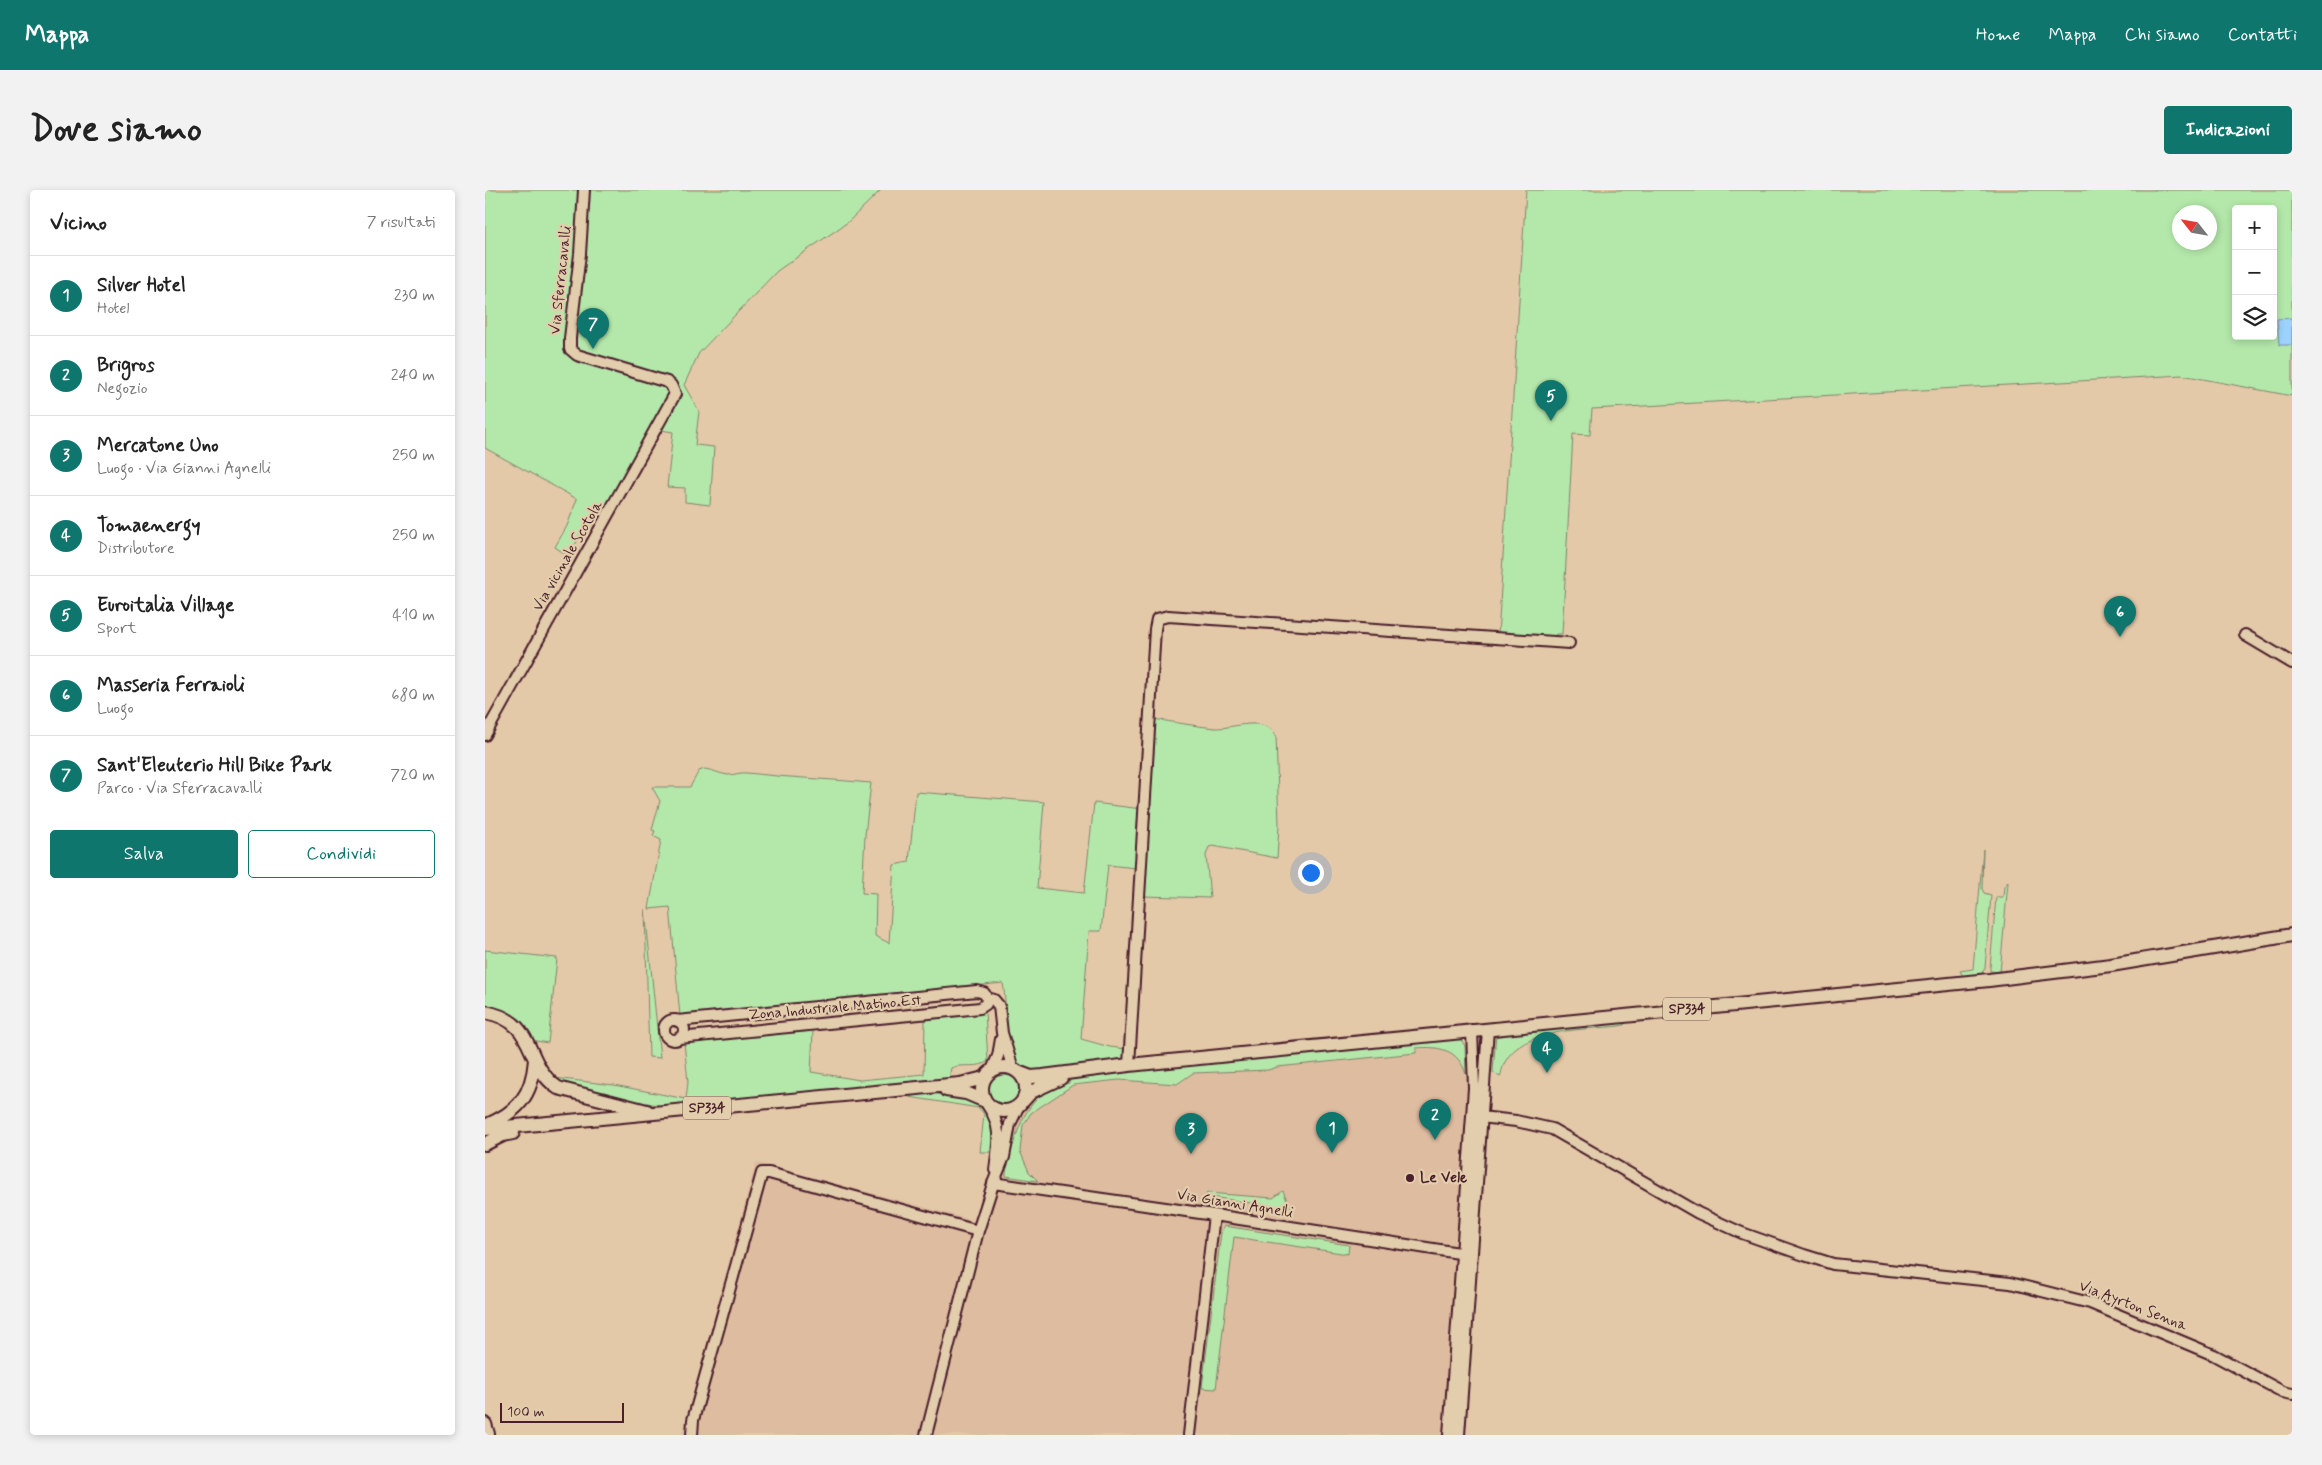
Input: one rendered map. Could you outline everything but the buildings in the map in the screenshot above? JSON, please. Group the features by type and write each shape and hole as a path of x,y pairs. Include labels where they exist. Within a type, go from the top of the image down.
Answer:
{"main road":[{"name":"SP334","path":"485,1128 537,1126 969,1082 1003,1066 1031,1076 1080,1072 1129,1065 2009,977 2111,965 2292,935"},
{"path":"485,1012 514,1024 525,1036 535,1060 549,1082 558,1088 638,1107 650,1113"},
{"path":"485,1128 522,1103 533,1078 535,1060"},
{"path":"1016,1070 1023,1078 1026,1089 1019,1105"},
{"name":"SP334","path":"929,1086 966,1093 1004,1112 1019,1105 1031,1092 1040,1087 1080,1072"},
{"path":"987,1103 981,1089 988,1074"},
{"path":"485,1144 503,1135 527,1131 537,1126"},
{"path":"485,1424 488,1435"},
{"path":"485,1430 488,1435"}],"street":[{"name":"Via Sferracavalli","path":"584,190 570,349 581,356 663,381 671,385 674,390"},
{"name":"Via vicinale Scotola","path":"485,735 673,399 674,390"},
{"path":"1129,1065 1157,619 1168,616 1569,643"},
{"path":"2245,635 2292,663"},
{"name":"Zona Industriale Matino Est","path":"677,1020 980,991 987,998 986,1004 980,1008 679,1038"},
{"path":"897,998 898,1017"},
{"path":"987,998 994,1000 999,1006 1002,1033 1016,1070"},
{"path":"766,1012 767,1029"},
{"path":"677,1020 684,1031 679,1038 670,1039 664,1032 667,1023 677,1020"},
{"path":"1459,1435 1488,1029"},
{"path":"1449,1435 1474,1088 1473,1030"},
{"path":"988,1074 998,1056 1002,1033"},
{"path":"987,1103 995,1116 999,1134 993,1182"},
{"path":"926,1435 978,1231 993,1182 1002,1163 1010,1124 1019,1105"},
{"name":"Via Ayrton Senna","path":"1472,1116 1483,1116 1552,1129 1698,1213 1742,1233 1833,1264 2010,1283 2090,1303 2213,1355 2283,1392 2292,1394"},
{"path":"1468,1166 1479,1166"},
{"path":"691,1435 695,1410 762,1173 769,1173 978,1231"},
{"name":"Via Gianni Agnelli","path":"993,1182 1472,1255"},
{"path":"1189,1435 1214,1215"}],"shaded area":[{"path":"1494,1041 1463,1435 682,1435 756,1162 988,1224 1017,1121 1029,1103 1058,1087"}],"green space":[{"path":"485,190 881,190 848,222 777,271 699,353 684,385 699,411 695,445 714,447 710,505 685,502 685,488 667,487 673,432 661,430 673,407 605,514 598,510 580,534 570,557 555,547 567,526 577,499 485,448"},
{"path":"1526,190 2292,190 2292,396 2182,375 1592,409 1590,435 1573,434 1562,634 1556,634 1554,638 1498,636"},
{"path":"1153,719 1215,728 1256,724 1271,729 1276,736 1279,825 1277,858 1213,846 1209,847 1206,855 1210,898 1143,896"},
{"path":"705,769 728,775 745,773 871,783 865,835 862,893 876,894 875,936 889,943 894,865 909,862 916,792 1044,802 1037,888 1084,893 1094,803 1142,809 1136,868 1108,865 1101,931 1089,931 1081,1039 1110,1047 1126,1049 1126,1060 1024,1072 1017,1064 1009,1043 1003,983 680,1016 670,907 649,909 661,840 653,836 655,831 652,830 660,801 652,787 690,787 699,771"},
{"path":"1983,849 1982,889 1984,893 1991,895 1985,968 1981,975 1963,976 1960,971 1973,969"},
{"path":"2008,882 2000,972 1990,971 1996,897 2003,897 2004,886"},
{"path":"645,909 660,1058 649,1057"},
{"path":"485,950 557,958 548,1043 531,1040 485,1008"},
{"path":"985,1012 988,1061 980,1065 951,1068 949,1078 663,1106 647,1103 637,1105 564,1087 554,1078 614,1085 686,1099 688,1082 684,1042 813,1031 811,1072 860,1080 924,1074 925,1020"},
{"path":"1626,1021 1624,1025 1619,1026 1573,1030 1540,1037 1525,1043 1513,1051 1504,1064 1500,1077 1493,1072 1496,1034"},
{"path":"1460,1038 1465,1046 1466,1074 1453,1054 1440,1049 1416,1048 1416,1053 1277,1067 1268,1070 1193,1073 1177,1084 1119,1080 1073,1085 1031,1113 1023,1125 1020,1151 1029,1172 1038,1181 1006,1176 1007,1166 1024,1116 1046,1091 1069,1083 1069,1080 1122,1071"},
{"path":"1004,1075 1015,1079 1019,1090 1015,1101 1004,1105 993,1101 989,1090 993,1079"},
{"path":"940,1093 974,1102 991,1116 994,1140 992,1152 980,1152 984,1114 979,1108 909,1097 910,1094"},
{"path":"1283,1191 1291,1209 1205,1196 1207,1193 1273,1198"},
{"path":"1224,1226 1349,1245 1348,1254 1234,1237 1216,1389 1202,1388 1221,1233"}],"water":[{"path":"2292,318 2292,345 2279,345 2277,319"}],"place":[{"name":"Sant'Eleuterio Hill Bike Park","path":"593,349"},
{"name":"Euroitalia Village","path":"1551,421"},
{"name":"Masseria Ferraioli","path":"2120,637"},
{"name":"Tomaenergy","path":"1547,1073"},
{"name":"Brigros","path":"1435,1140"},
{"name":"Silver Hotel","path":"1332,1153"},
{"name":"Mercatone Uno","path":"1191,1154"},
{"name":"Le Vele","path":"1410,1178"}]}
